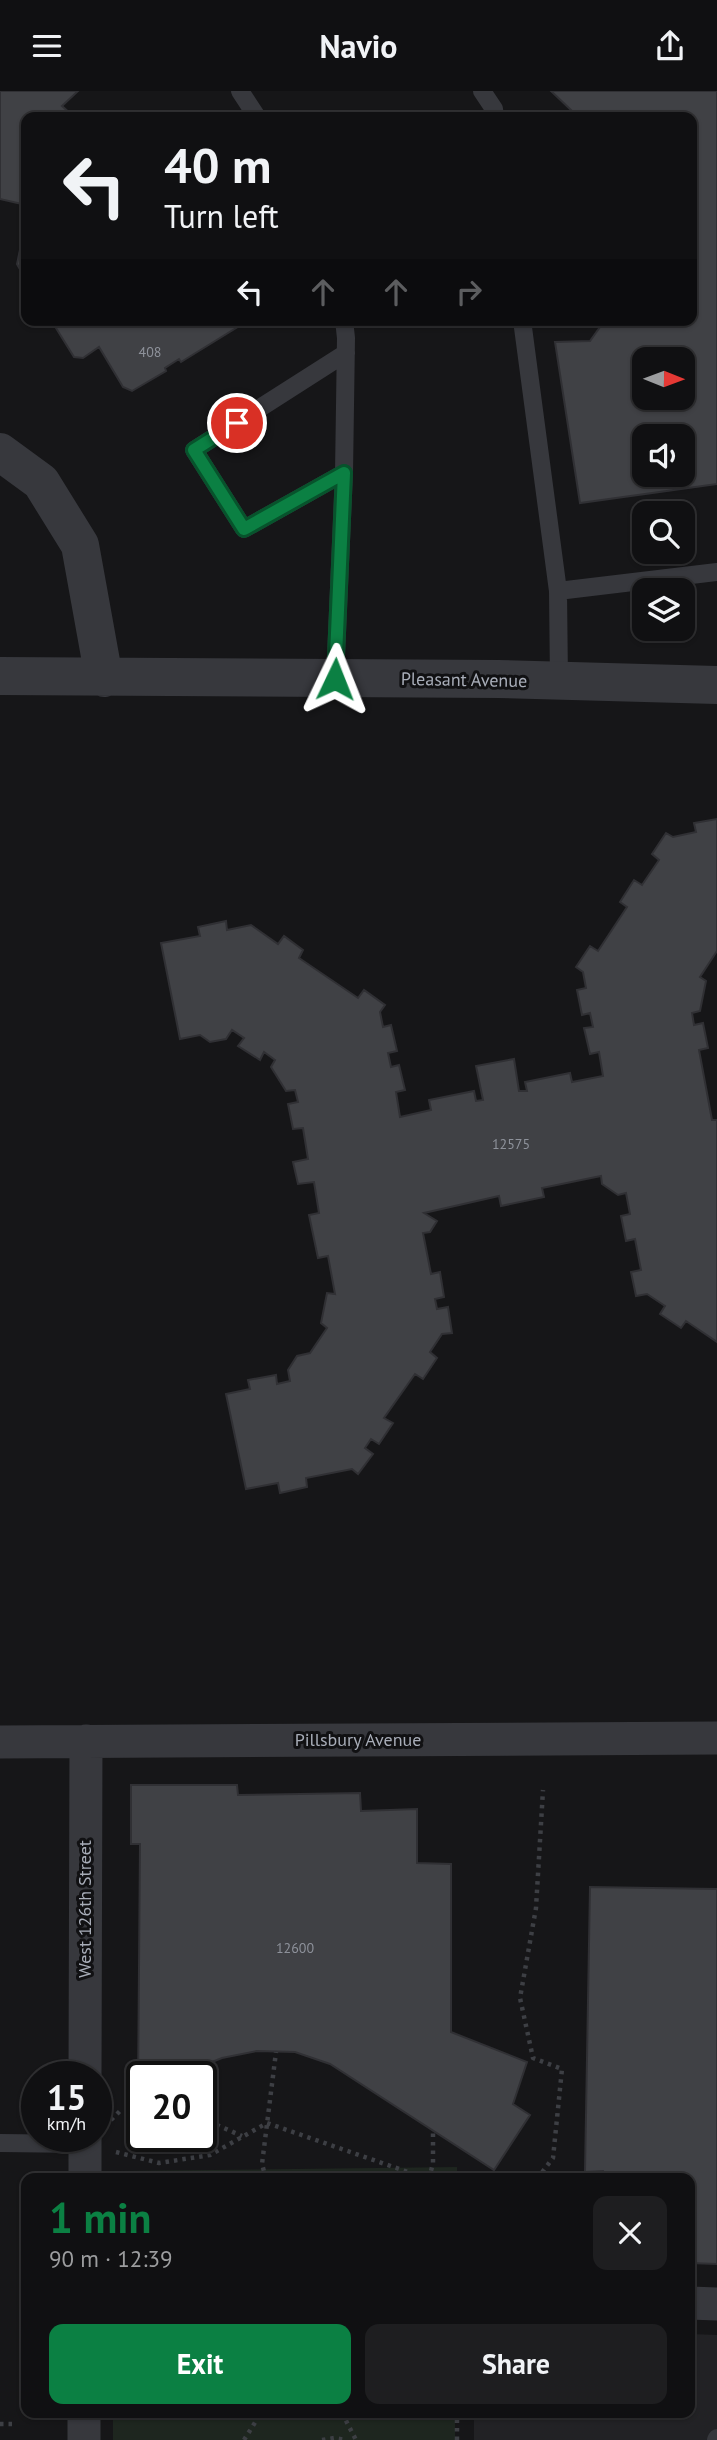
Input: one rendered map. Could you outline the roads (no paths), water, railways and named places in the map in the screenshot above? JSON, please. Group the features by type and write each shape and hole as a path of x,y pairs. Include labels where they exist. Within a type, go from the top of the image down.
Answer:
{"street":[{"path":"0,452 41,482 80,545 104,678"},
{"name":"Pleasant Avenue","path":"0,676 717,685"},
{"name":"Pillsbury Avenue","path":"0,1742 717,1738"},
{"name":"West 126th Street","path":"85,2061 86,1741"},
{"path":"86,2173 89,2152"},
{"path":"695,2303 717,2304"},
{"path":"84,2418 84,2440"}],"lane":[{"path":"240,91 254,112"},
{"path":"482,91 494,112"},
{"path":"335,679 344,473 344,326"},
{"path":"523,326 558,591 559,681"},
{"path":"344,473 244,529 194,450 346,353"},
{"path":"558,591 717,572"},
{"path":"0,2143 21,2141"}]}
